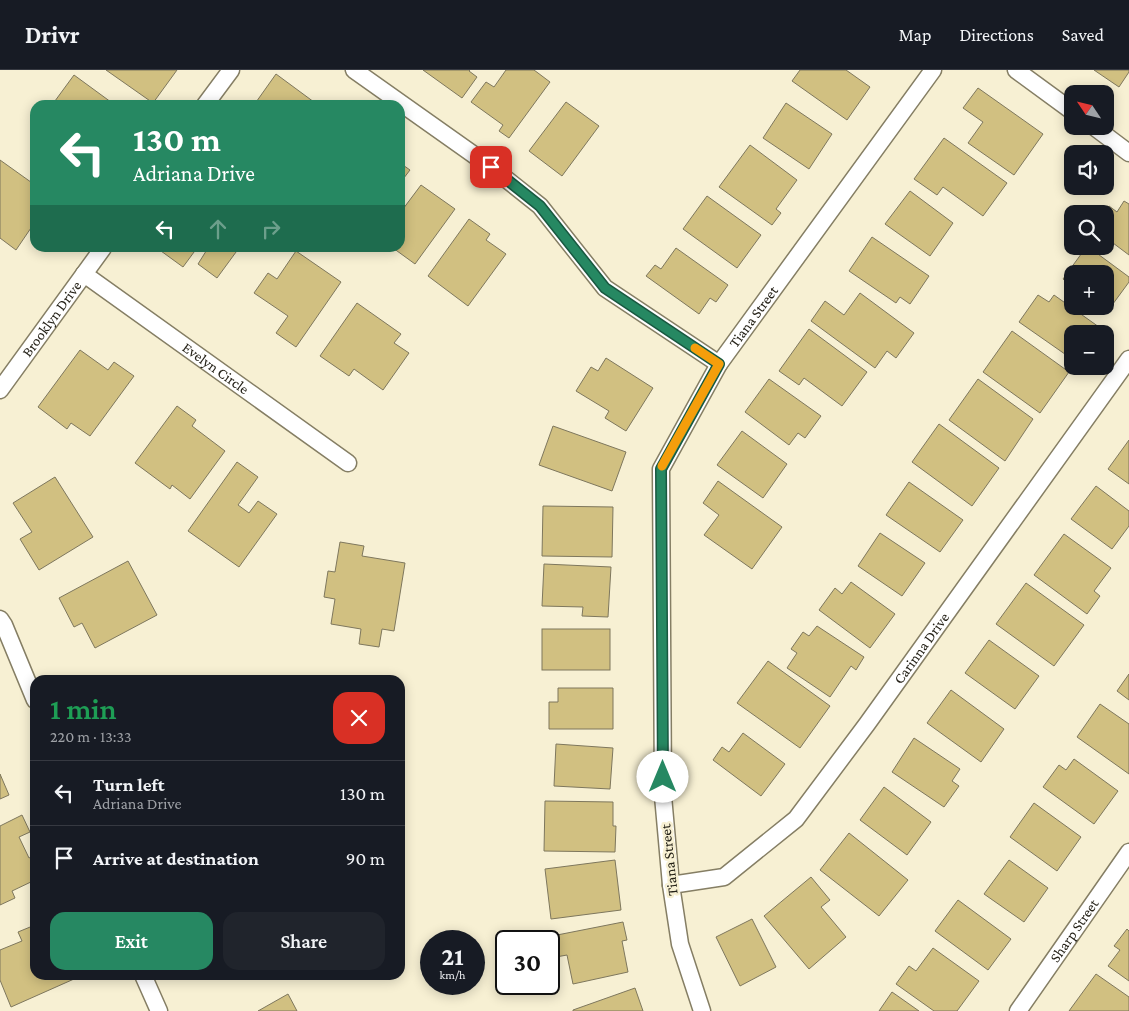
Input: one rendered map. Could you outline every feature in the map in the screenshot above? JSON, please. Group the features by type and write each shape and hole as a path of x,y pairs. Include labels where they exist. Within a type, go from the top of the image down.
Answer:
{"street":[{"path":"210,100 231,70"},
{"path":"354,70 396,100"},
{"name":"Tiana Street","path":"702,1011 680,944 671,885 663,796 661,469 719,364 933,70"},
{"path":"1016,70 1064,105"},
{"path":"405,106 491,167 540,206 605,288 719,364"},
{"path":"1105,135 1129,152"},
{"name":"Brooklyn Drive","path":"0,390 100,252"},
{"name":"Evelyn Circle","path":"84,274 348,463"},
{"name":"Carinna Drive","path":"671,885 724,877 796,819 867,724 1129,359"},
{"path":"0,619 30,688"},
{"name":"Sharp Street","path":"1018,1011 1129,852"},
{"path":"145,980 159,1011"}],"building":[{"path":"106,70 177,70 155,100 149,100"},
{"path":"423,70 470,70 477,77 462,98"},
{"path":"506,70 534,70 550,82 509,138 499,131 503,125 471,102 486,82 494,87"},
{"path":"800,70 846,70 870,87 847,120 792,81"},
{"path":"1094,70 1129,70 1129,72 1119,87"},
{"path":"276,74 311,100 258,100"},
{"path":"74,75 108,100 56,100"},
{"path":"978,88 1043,134 1014,175 968,143 983,122 963,108"},
{"path":"566,102 599,126 562,176 529,151"},
{"path":"786,103 832,134 809,169 763,138"},
{"path":"944,138 1007,183 983,216 943,187 937,195 914,179"},
{"path":"750,145 797,180 776,209 781,213 772,225 719,187"},
{"path":"0,160 30,181 30,229 16,250 0,238"},
{"path":"405,166 410,170 405,176"},
{"path":"421,185 455,209 415,264 398,252 405,252 405,206"},
{"path":"910,191 953,223 930,256 885,224"},
{"path":"707,196 761,235 737,268 683,229"},
{"path":"1124,201 1129,204 1129,255 1114,244 1114,210 1117,212"},
{"path":"469,219 490,234 486,240 506,254 468,306 428,276"},
{"path":"872,237 929,276 910,304 900,297 896,303 849,271"},
{"path":"676,248 728,285 716,302 710,298 699,314 646,276 655,265 661,269"},
{"path":"162,252 194,252 183,267"},
{"path":"206,252 236,252 217,278 198,264"},
{"path":"295,252 297,252 341,282 296,347 276,333 288,316 254,293 268,273 277,279"},
{"path":"1080,255 1099,255 1113,265 1073,265"},
{"path":"1114,266 1129,277 1129,282 1114,302"},
{"path":"860,293 914,333 896,358 887,351 875,368 811,321 825,301 844,315"},
{"path":"1038,295 1049,302 1054,295 1064,302 1064,315 1082,315 1096,325 1064,325 1064,353 1019,322"},
{"path":"357,303 401,334 394,343 409,353 383,390 354,369 349,376 320,356"},
{"path":"809,329 867,372 842,406 804,378 799,385 779,371"},
{"path":"1012,331 1064,368 1064,375 1067,375 1040,413 983,372"},
{"path":"80,350 108,370 114,362 134,376 90,436 71,423 67,429 38,407"},
{"path":"606,358 653,388 626,431 605,418 609,411 576,391 591,367 598,371"},
{"path":"769,379 821,416 805,438 798,433 789,445 745,412"},
{"path":"978,379 1033,419 1005,461 949,420"},
{"path":"177,406 196,420 192,426 225,451 190,499 172,485 170,489 135,463"},
{"path":"939,424 999,468 972,506 912,462"},
{"path":"553,426 626,452 612,491 539,465"},
{"path":"742,431 787,464 763,498 717,465"},
{"path":"1129,440 1129,484 1108,469"},
{"path":"237,462 258,477 238,505 249,513 258,501 277,514 239,567 188,531"},
{"path":"55,477 93,537 39,570 20,539 32,532 13,503"},
{"path":"718,481 782,527 752,569 704,535 719,515 703,503"},
{"path":"909,482 963,520 940,552 886,515"},
{"path":"1096,486 1129,511 1129,526 1112,549 1071,519"},
{"path":"543,506 613,507 612,557 542,556"},
{"path":"880,533 925,563 902,596 858,566"},
{"path":"1064,534 1111,568 1094,591 1100,596 1087,614 1034,575"},
{"path":"340,542 364,546 362,556 405,563 394,631 382,629 379,647 359,644 361,629 331,624 335,599 324,597 328,571 335,572"},
{"path":"128,561 157,615 95,648 82,623 74,627 59,598"},
{"path":"544,564 611,567 608,617 582,616 583,607 542,606"},
{"path":"851,582 895,614 870,648 819,610 835,588 842,594"},
{"path":"1026,583 1084,625 1054,666 996,624"},
{"path":"817,626 864,657 856,670 851,666 830,697 787,668 797,653 791,649 803,632 809,636"},
{"path":"542,629 610,629 610,670 542,670"},
{"path":"989,640 1039,676 1015,709 965,673"},
{"path":"768,661 830,706 800,748 737,703"},
{"path":"1129,674 1129,700 1117,691"},
{"path":"558,688 613,688 613,729 549,729 549,702 558,702"},
{"path":"951,690 1004,729 981,762 927,723"},
{"path":"1100,704 1129,724 1129,774 1077,737"},
{"path":"743,733 785,764 761,796 713,760 722,747 729,752"},
{"path":"914,738 960,769 952,781 959,786 944,807 892,772"},
{"path":"556,744 613,748 610,789 554,786"},
{"path":"1074,759 1118,791 1094,824 1043,787 1059,765 1066,770"},
{"path":"0,774 9,795 0,799"},
{"path":"884,787 931,822 907,855 860,820"},
{"path":"545,801 613,802 613,826 616,826 615,852 544,851"},
{"path":"1034,803 1081,837 1057,871 1010,837"},
{"path":"22,815 30,832 19,837 30,858 30,882 12,891 15,898 0,905 0,826"},
{"path":"849,833 908,880 879,916 820,870"},
{"path":"615,860 621,910 551,919 545,869"},
{"path":"1009,860 1048,888 1024,922 984,894"},
{"path":"811,877 830,900 821,907 846,937 809,969 764,916"},
{"path":"958,900 1011,939 988,970 935,931"},
{"path":"752,919 776,967 740,986 716,937"},
{"path":"623,922 627,940 622,941 628,972 573,984 567,955 560,956 560,934"},
{"path":"30,927 30,980 72,980 11,1007 0,980 0,950 22,941 18,932"},
{"path":"1127,929 1129,931 1129,981 1108,966 1120,950 1114,946"},
{"path":"933,948 979,981 957,1011 934,1011 896,984 909,966 916,971"},
{"path":"1096,974 1129,997 1129,1011 1069,1011"},
{"path":"635,988 643,1011 573,1011 573,1010"},
{"path":"892,992 919,1011 879,1011"},
{"path":"288,994 297,1011 258,1011"}],"slow traffic":[{"path":"662,466 719,364 695,348"}],"route":[{"path":"491,167 540,206 605,288 719,364 661,469 663,777"}]}
